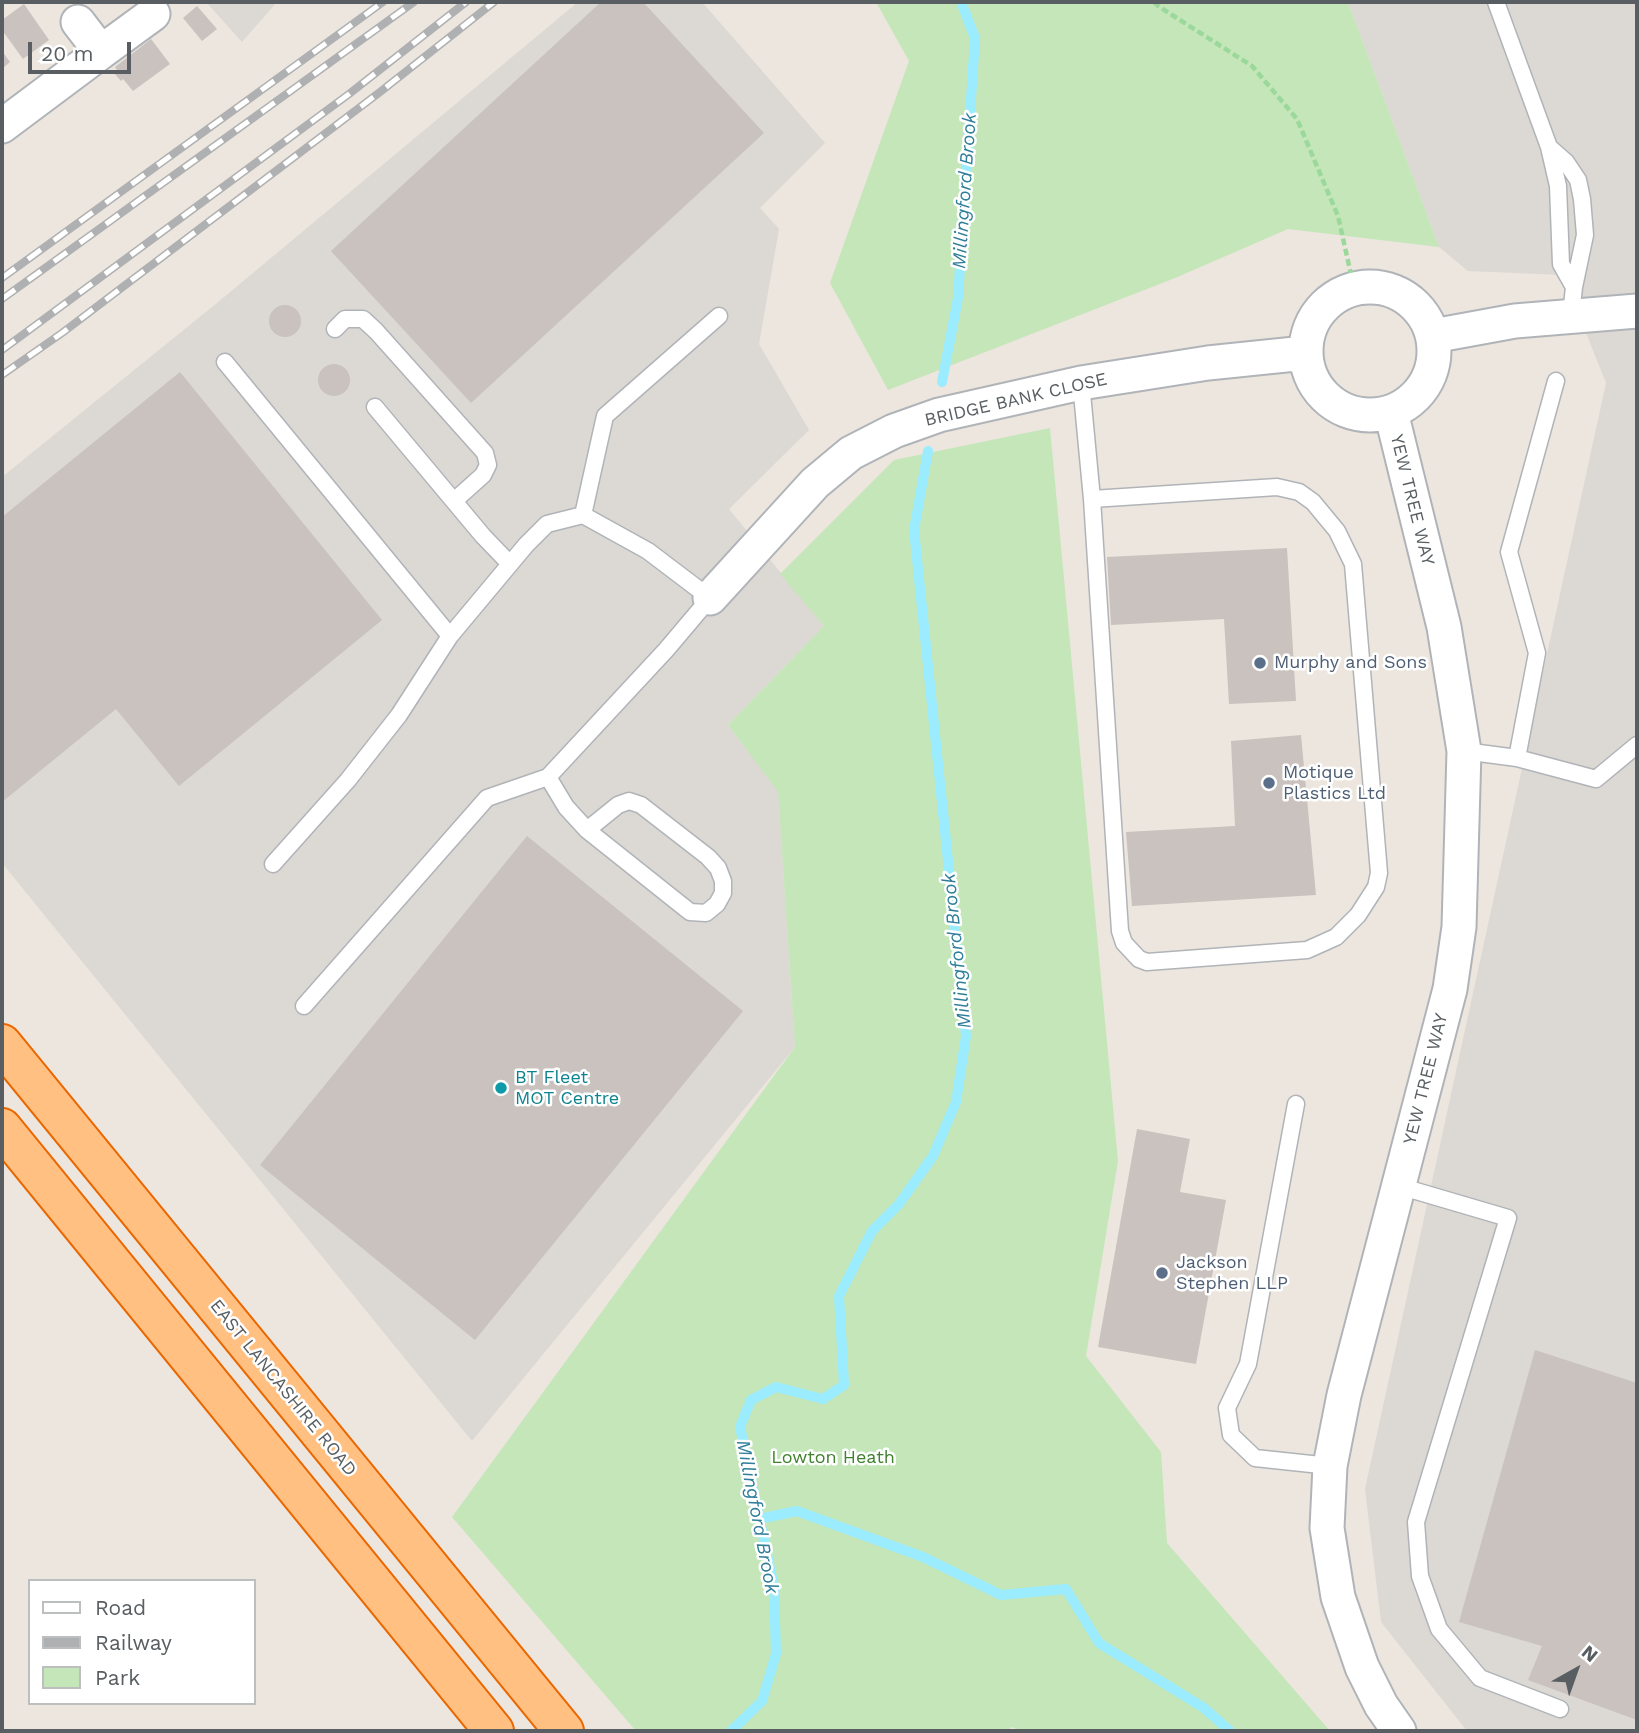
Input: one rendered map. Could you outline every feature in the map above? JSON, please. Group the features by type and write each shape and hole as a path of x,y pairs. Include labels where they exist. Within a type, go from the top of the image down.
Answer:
{"highway":[{"name":"EAST LANCASHIRE ROAD","path":"2,1044 564,1731"},
{"path":"2,1128 494,1731"}],"street":[{"path":"2,126 153,14"},
{"path":"78,22 101,52"},
{"path":"1305,353 1308,332 1318,312 1334,297 1354,288 1374,287 1394,291 1412,302 1425,318 1433,336 1515,321 1572,301 1637,311"},
{"name":"YEW TREE WAY","path":"1305,353 1309,373 1319,391 1333,405 1352,413 1372,416 1391,412 1422,391 1431,374 1435,355 1433,336"},
{"name":"BRIDGE BANK CLOSE","path":"710,598 814,483 851,453 894,431 939,415 1081,383 1208,363 1305,353"},
{"name":"YEW TREE WAY","path":"1391,412 1444,626 1464,751 1457,940 1450,989 1344,1395 1331,1466 1327,1528 1338,1597 1362,1667 1381,1705 1399,1731"}],"lane":[{"path":"1496,2 1549,148 1558,186 1561,264 1572,301"},
{"path":"1549,148 1566,162 1578,180 1582,199 1585,235 1572,301"},
{"path":"583,515 605,416 719,316"},
{"path":"335,329 345,319 363,319 485,453 488,465 483,475 454,502"},
{"path":"225,362 450,636"},
{"path":"1517,758 1537,653 1509,552 1556,381"},
{"path":"1081,383 1093,499 1120,931 1124,943 1132,954 1147,962 1307,950 1336,937 1359,915 1376,887 1380,873 1353,564 1337,531 1313,502 1299,492 1277,487 1093,499"},
{"path":"375,407 510,564"},
{"path":"273,864 348,780 399,715 450,636 547,524 583,515 648,551 710,598 666,650 548,777 487,799 304,1006"},
{"path":"1464,751 1517,758 1596,779 1637,745"},
{"path":"548,777 566,807 587,831 690,912 706,913 717,904 723,893 723,881 718,868 708,857 640,805 629,801 618,805 587,831"},
{"path":"1296,1104 1248,1364 1227,1408 1231,1435 1255,1458 1331,1466"},
{"path":"1399,1186 1508,1217 1416,1522 1420,1576 1439,1629 1480,1678 1560,1709"}],"path":[{"path":"1154,2 1252,66 1297,119 1338,216 1354,288"}],"shaded area":[{"path":"206,2 277,2 242,42"},
{"path":"578,2 702,2 825,143 760,208 779,229 759,344 809,430 729,509 824,626 728,725 778,791 795,1047 472,1441 2,863 2,477 217,303"},
{"path":"1348,2 1637,2 1637,1731 1467,1731 1381,1622 1365,1489 1606,383 1563,275 1468,271 1439,247"}],"green space":[{"path":"876,2 1348,2 1439,247 1288,229 1175,278 888,390 830,283 909,61"},
{"name":"Lowton Heath","path":"1050,428 1118,1161 1086,1356 1161,1452 1167,1543 1330,1731 1020,1731 1012,1727 1007,1731 636,1731 452,1517 795,1047 778,792 728,725 824,626 780,574 894,460"}],"building":[{"path":"601,2 643,2 764,133 471,403 331,251"},
{"path":"24,4 49,40 23,59 2,30 2,20"},
{"path":"197,6 217,29 202,41 183,18"},
{"path":"151,39 170,64 133,91 115,74 118,72 115,67"},
{"path":"2,51 10,62 2,69"},
{"path":"285,305 296,310 301,321 296,332 285,337 274,332 269,321 274,310"},
{"path":"334,364 345,369 350,380 345,391 334,396 323,391 318,380 323,369"},
{"path":"180,372 382,620 179,786 116,709 2,802 2,517"},
{"name":"Murphy and Sons","path":"1287,548 1296,701 1229,704 1224,619 1111,625 1107,557"},
{"name":"Motique Plastics Ltd","path":"1301,735 1316,895 1132,906 1126,832 1235,826 1231,741"},
{"name":"BT Fleet MOT Centre","path":"527,836 743,1011 475,1340 260,1165"},
{"name":"Jackson Stephen LLP","path":"1137,1129 1190,1139 1180,1192 1226,1200 1196,1364 1098,1347"},
{"path":"1535,1350 1637,1383 1637,1720 1528,1680 1542,1646 1459,1622"}],"waterway":[{"name":"Millingford Brook","path":"942,382 958,298 975,38 961,2"},
{"name":"Millingford Brook","path":"731,1731 762,1701 776,1654 774,1587 740,1427 751,1400 776,1387 823,1399 844,1385 839,1296 872,1231 899,1204 933,1156 956,1102 966,1036 914,530 928,451"},
{"path":"759,1519 797,1511 923,1557 1001,1595 1066,1589 1099,1643 1204,1708 1230,1731"}],"railway":[{"path":"2,278 383,2"},
{"path":"2,299 414,2"},
{"path":"2,350 349,94 466,2"},
{"path":"2,375 62,333 380,92 494,2"}],"place":[{"name":"Murphy and Sons","path":"1260,663"},
{"name":"Motique Plastics Ltd","path":"1269,783"},
{"name":"BT Fleet MOT Centre","path":"501,1088"},
{"name":"Jackson Stephen LLP","path":"1162,1273"}]}
